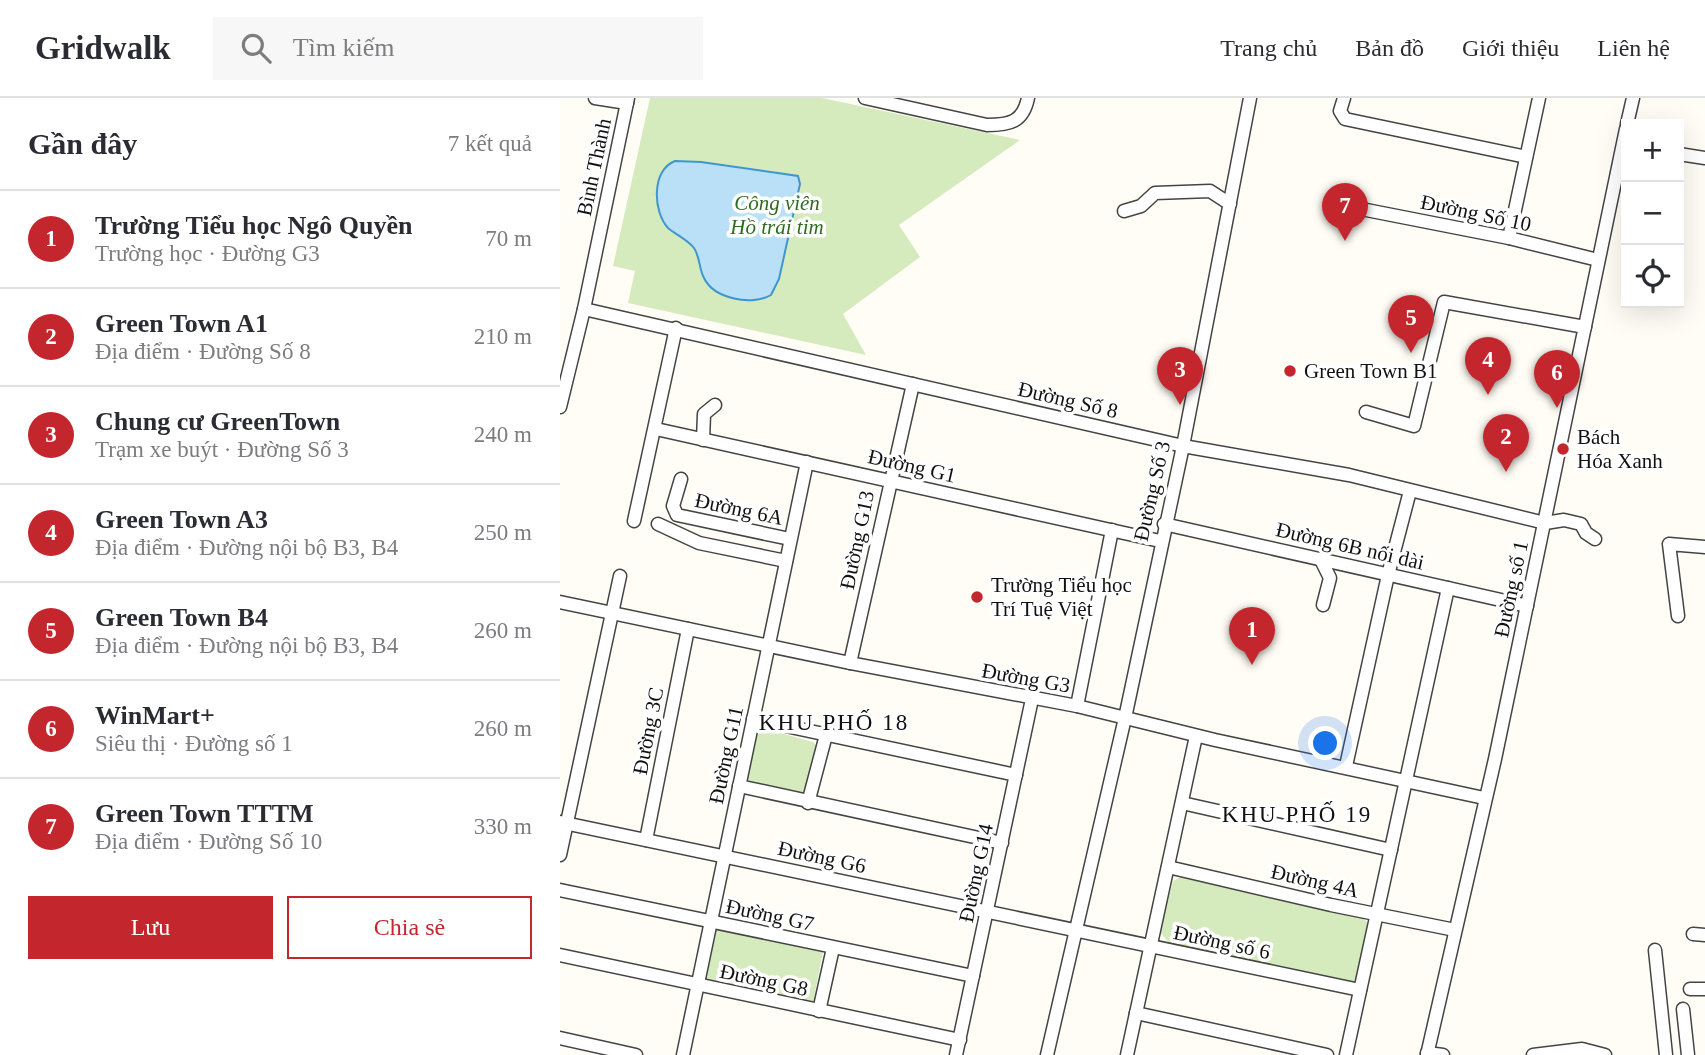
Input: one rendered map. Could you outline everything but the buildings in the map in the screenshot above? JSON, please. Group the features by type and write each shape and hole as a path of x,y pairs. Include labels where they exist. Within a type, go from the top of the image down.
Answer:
{"street":[{"path":"595,98 627,101"},
{"path":"865,98 987,125 1005,125 1019,119 1025,112 1028,98"},
{"path":"934,113 937,98"},
{"name":"Đường Số 3","path":"1047,1055 1125,718 1160,541 1183,446 1250,98"},
{"path":"1343,98 1340,111 1345,119 1526,157"},
{"path":"1509,238 1539,98"},
{"name":"Đường số 1","path":"1629,119 1633,98"},
{"name":"Bình Thành","path":"560,407 584,309 627,101"},
{"path":"1684,155 1705,158"},
{"name":"Đường số 1","path":"1427,1054 1545,523 1621,156"},
{"path":"1124,211 1142,206 1156,193 1210,191 1230,204"},
{"name":"Đường Số 10","path":"1346,206 1509,238 1598,260"},
{"path":"1366,412 1414,426 1444,302 1586,327"},
{"name":"Đường Số 8","path":"584,309 1183,446 1349,475 1545,523 1564,520 1581,524 1586,533 1595,539"},
{"path":"634,521 676,328"},
{"name":"Đường G13","path":"850,663 913,384"},
{"path":"704,440 704,414 715,405"},
{"name":"Đường G1","path":"656,429 1160,541"},
{"name":"Đường G11","path":"683,1055 807,463"},
{"name":"Đường 6A","path":"681,479 673,506 677,515 790,539"},
{"path":"1346,766 1388,575 1410,491"},
{"path":"658,524 699,543 786,561"},
{"name":"Đường 6B nối dài","path":"1164,524 1527,606"},
{"path":"1077,706 1112,530"},
{"path":"1678,616 1669,544 1705,547"},
{"path":"1321,560 1330,578 1323,604"},
{"path":"560,855 563,823 620,576"},
{"path":"1346,1055 1448,588"},
{"name":"Đường G3","path":"560,601 850,663 1077,706 1196,736 1346,766 1484,798"},
{"name":"Đường 3C","path":"646,840 688,629"},
{"name":"Đường G14","path":"956,1055 1032,699"},
{"path":"753,719 1016,775"},
{"path":"808,803 826,735"},
{"path":"1127,1055 1196,736"},
{"path":"739,786 1002,843"},
{"path":"1182,803 1391,850"},
{"name":"Đường G6","path":"563,823 1077,930"},
{"name":"Đường 4A","path":"1168,867 1455,930"},
{"name":"Đường G7","path":"560,890 973,976"},
{"name":"Đường số 6","path":"1077,930 1360,990"},
{"path":"819,1012 833,948"},
{"path":"1655,950 1666,1055"},
{"name":"Đường G8","path":"560,955 960,1040"},
{"path":"1690,989 1705,989"},
{"path":"1683,1009 1688,1055"},
{"path":"1136,1013 1327,1055"},
{"path":"560,1038 636,1055"},
{"path":"1533,1055 1582,1049 1605,1055"},
{"path":"1427,1054 1443,1055"}],"green space":[{"name":"Công viên Hồ trái tim","path":"650,98 822,98 1020,140 899,225 920,257 843,314 866,355 628,303 635,271 613,266"},
{"path":"766,729 813,742 818,747 806,792 802,795 752,784 747,777 755,735"},
{"path":"1182,876 1361,915 1369,925 1358,981 1350,984 1169,943 1160,932 1173,881"},
{"path":"715,929 823,951 813,1003 705,980"}],"water":[{"path":"675,161 701,162 798,176 800,184 779,279 771,295 744,300 716,291 702,274 694,248 668,228 659,212 658,182 667,166"}],"place":[{"name":"Green Town TTTM","path":"1345,241"},
{"name":"Green Town B4","path":"1411,353"},
{"name":"Green Town B1","path":"1290,371"},
{"name":"Green Town A3","path":"1488,395"},
{"name":"Chung cư GreenTown","path":"1180,405"},
{"name":"WinMart+","path":"1557,408"},
{"name":"Bách Hóa Xanh","path":"1563,449"},
{"name":"Green Town A1","path":"1506,472"},
{"name":"Trường Tiểu học Trí Tuệ Việt","path":"977,597"},
{"name":"Trường Tiểu học Ngô Quyền","path":"1252,665"}],"district":[{"name":"KHU PHỐ 18","path":"834,722"},
{"name":"KHU PHỐ 19","path":"1297,814"}]}
